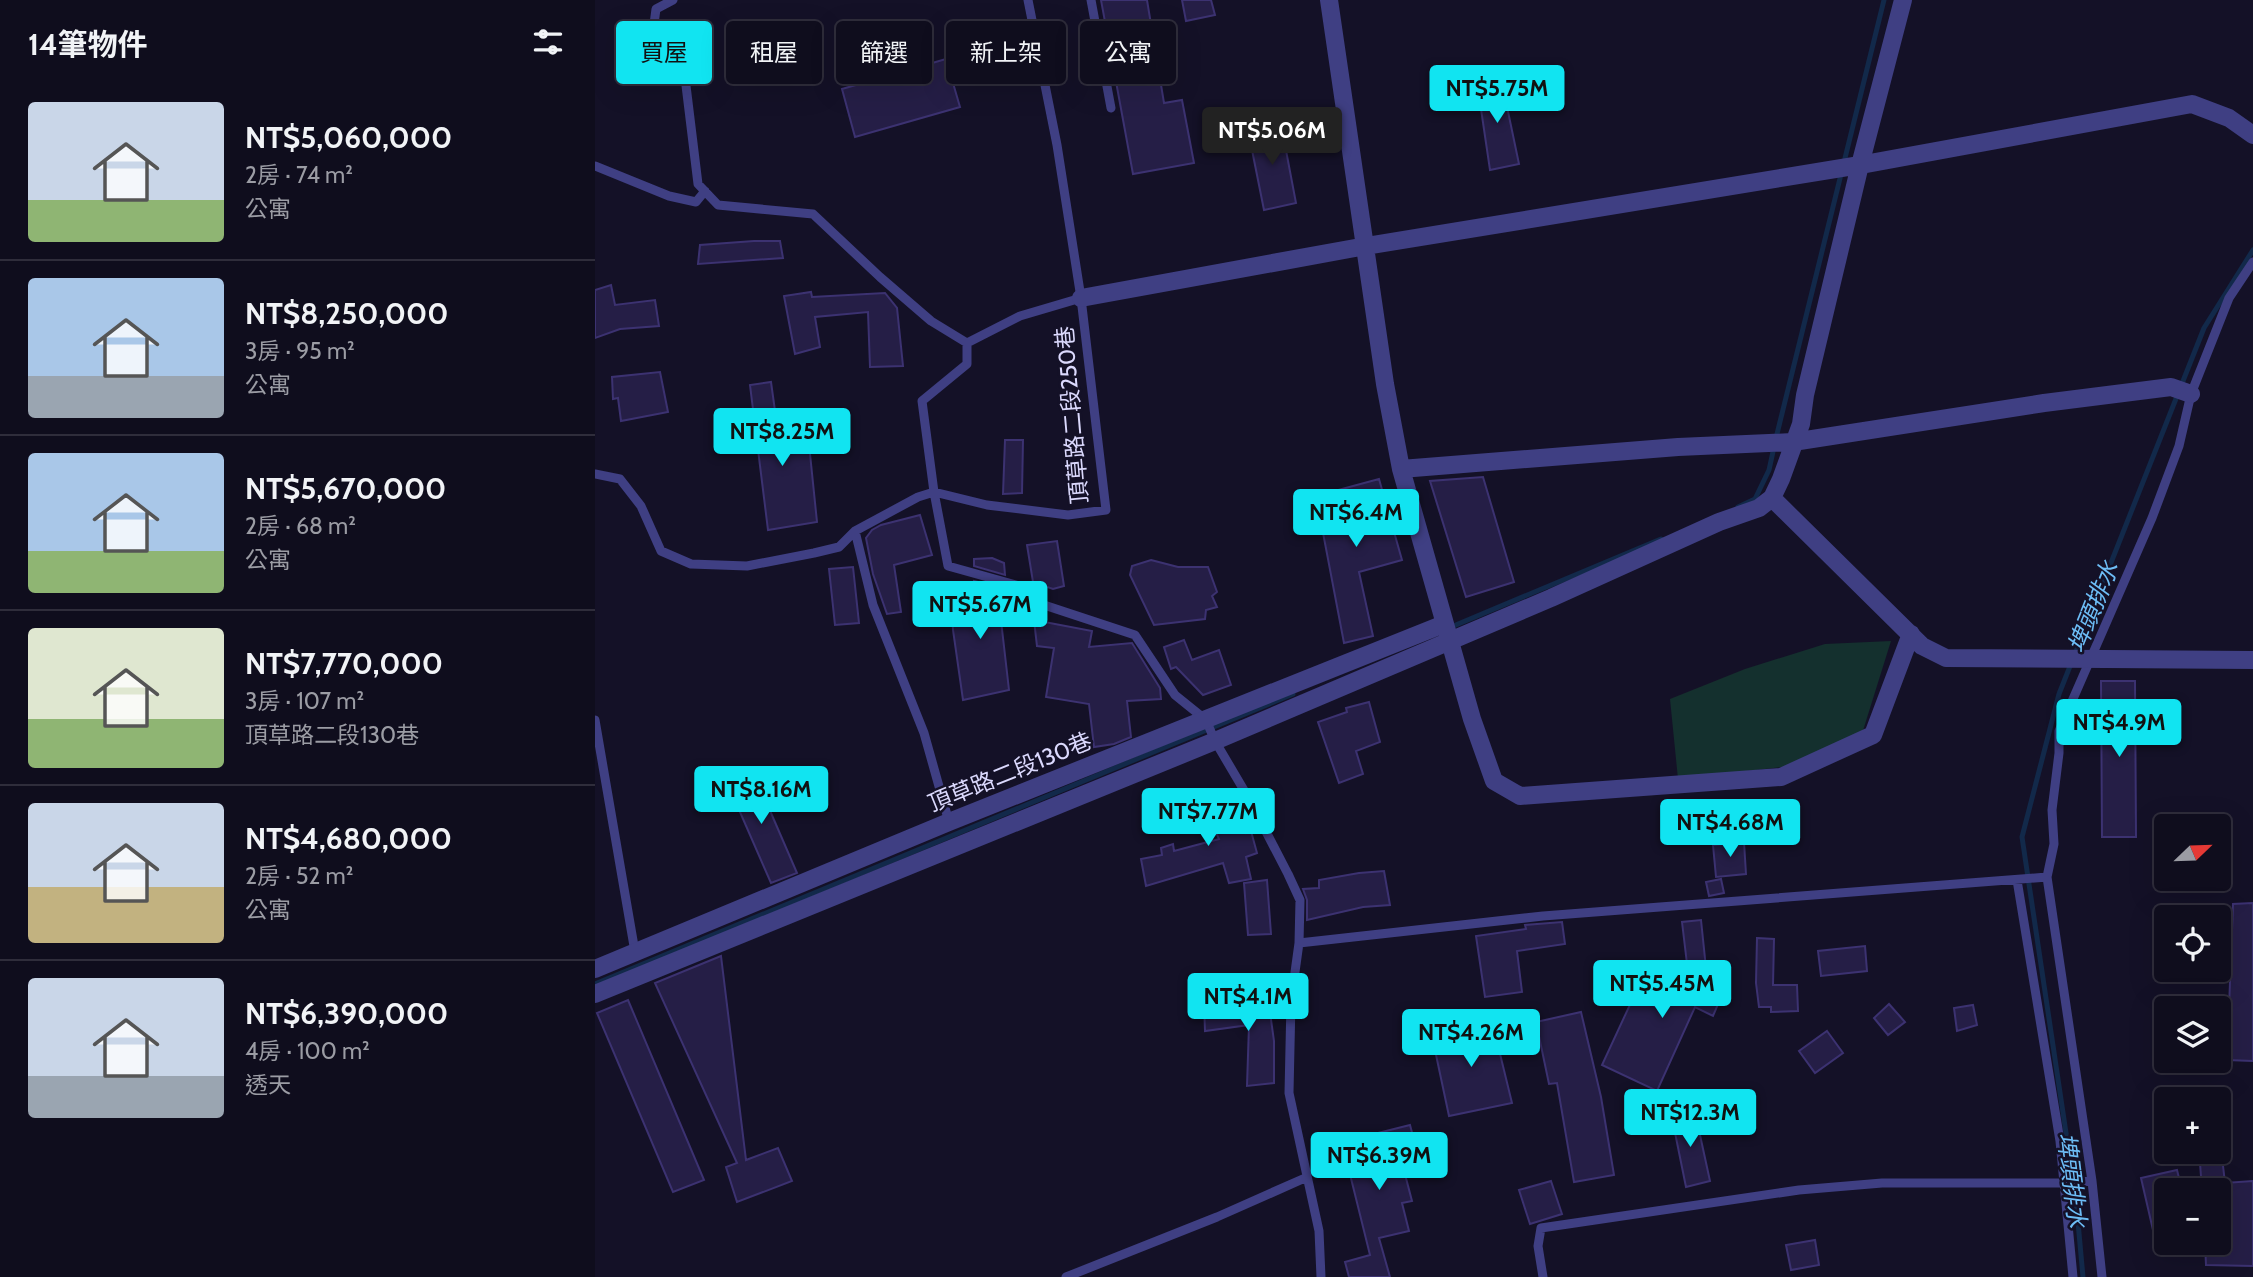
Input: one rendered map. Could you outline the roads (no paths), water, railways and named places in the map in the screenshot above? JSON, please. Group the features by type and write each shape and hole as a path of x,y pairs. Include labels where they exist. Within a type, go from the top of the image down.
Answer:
{"street":[{"path":"1329,0 1385,384 1401,470 1472,719 1494,781 1520,796 1781,777 1873,735 1911,634"},
{"path":"595,993 1215,741 1447,631 1551,598 1719,522 1759,508 1772,498 1801,424 1805,395 1860,165 1903,0"},
{"path":"1081,298 1366,246 1860,165 2192,104 2229,118 2253,135"},
{"path":"1401,470 1678,447 1793,442 2044,403 2171,387 2191,394"},
{"path":"1772,498 1922,646 1946,658 2253,660"},
{"name":"頂草路二段130巷","path":"595,969 949,822 1206,720 1447,631"}],"lane":[{"path":"673,0 656,9 652,39 683,61 698,184 718,205 813,214 931,321 967,343"},
{"name":"頂草路二段250巷","path":"934,492 988,505 1068,515 1105,510 1081,298 1057,145 1028,0"},
{"path":"1091,0 1111,108"},
{"path":"595,166 669,195 697,202 705,191"},
{"path":"2102,1277 2092,1181 2047,877 2054,844 2052,810 2059,731 2152,518 2179,446 2191,394 2229,298 2253,262"},
{"path":"967,343 1020,316 1081,298"},
{"path":"967,343 967,364 922,401 947,566 1016,585 1041,604 1135,635 1175,695 1206,720 1289,874 1300,900 1299,943 1291,1001 1289,1093 1305,1178 1319,1231 1321,1277"},
{"path":"595,474 620,479 641,506 661,551 691,564 747,566 839,547 855,531 918,497 934,492"},
{"path":"855,531 873,605 925,733 949,822"},
{"path":"595,720 598,758 635,952"},
{"path":"1299,943 1543,916 2047,877"},
{"path":"2017,880 2060,1141 2073,1277"},
{"path":"1066,1277 1217,1217 1305,1178"},
{"path":"1543,1277 1538,1246 1541,1228 1799,1190 1882,1183 2092,1181"}],"waterway":[{"path":"1776,438 1884,0"},
{"name":"埤頭排水","path":"2083,1277 2076,1200 2022,837 2059,694 2204,328 2253,250"},
{"path":"1738,507 1755,499 1769,470 1774,447"},
{"path":"1451,627 1661,539"},
{"path":"595,984 1293,694"}]}
